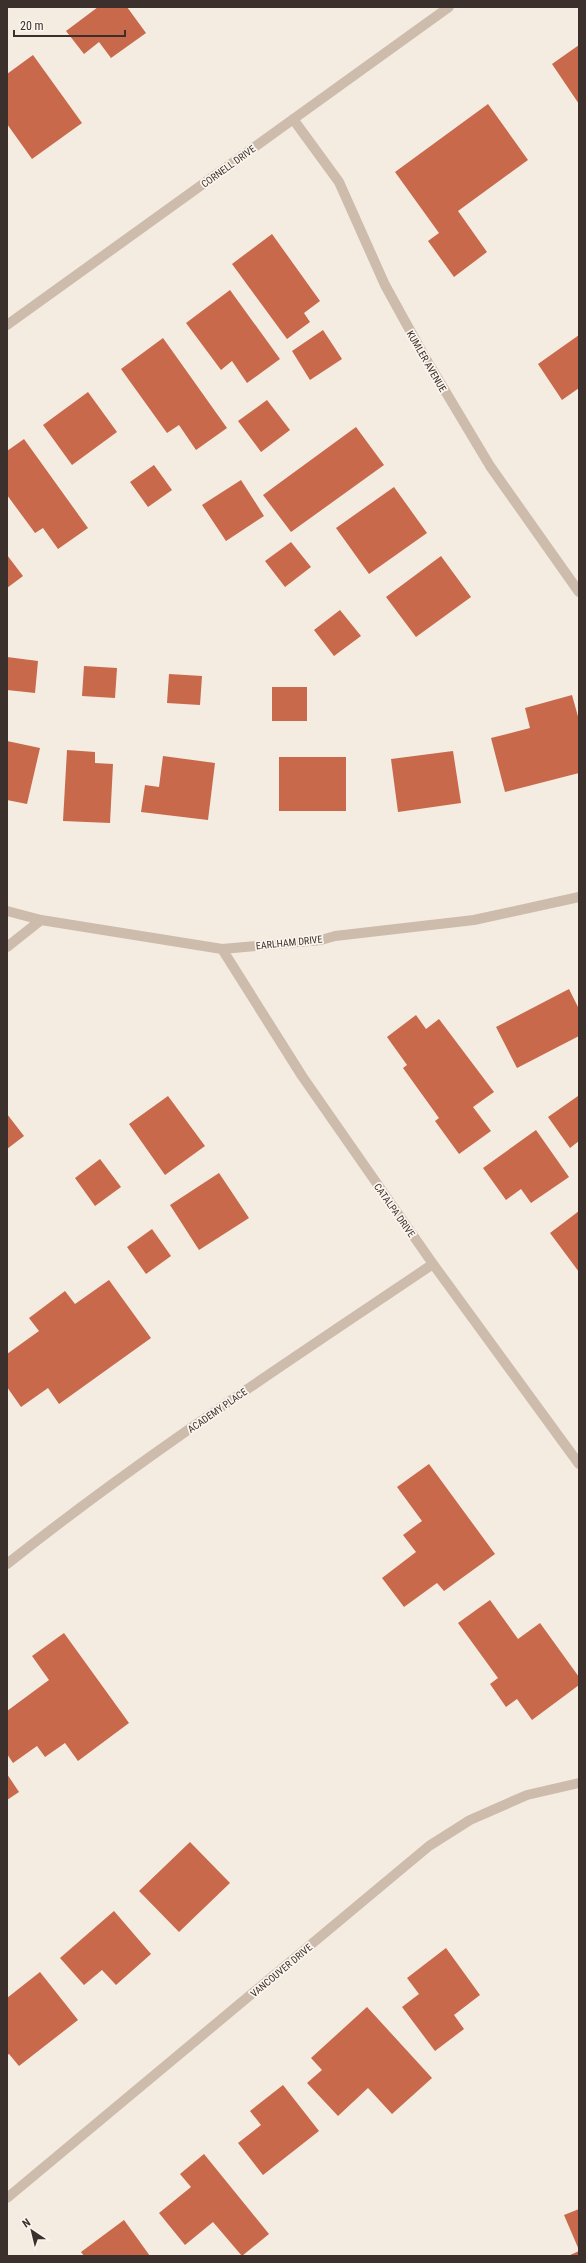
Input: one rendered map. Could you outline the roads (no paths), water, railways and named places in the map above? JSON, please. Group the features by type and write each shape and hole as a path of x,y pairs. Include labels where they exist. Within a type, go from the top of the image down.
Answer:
{"street":[{"name":"CORNELL DRIVE","path":"7,325 449,7"},
{"name":"KUMLER AVENUE","path":"293,119 339,182 385,285 422,354 486,460 579,592"},
{"name":"EARLHAM DRIVE","path":"41,920 222,949 321,940 335,936 474,920 579,897"},
{"path":"7,911 41,920"},
{"path":"7,947 41,920"},
{"name":"CATALPA DRIVE","path":"222,949 302,1076 433,1264 579,1464"},
{"name":"ACADEMY PLACE","path":"7,1564 68,1516 208,1415 433,1264"},
{"name":"VANCOUVER DRIVE","path":"7,2198 428,1846 470,1820 527,1795 579,1782"}]}
